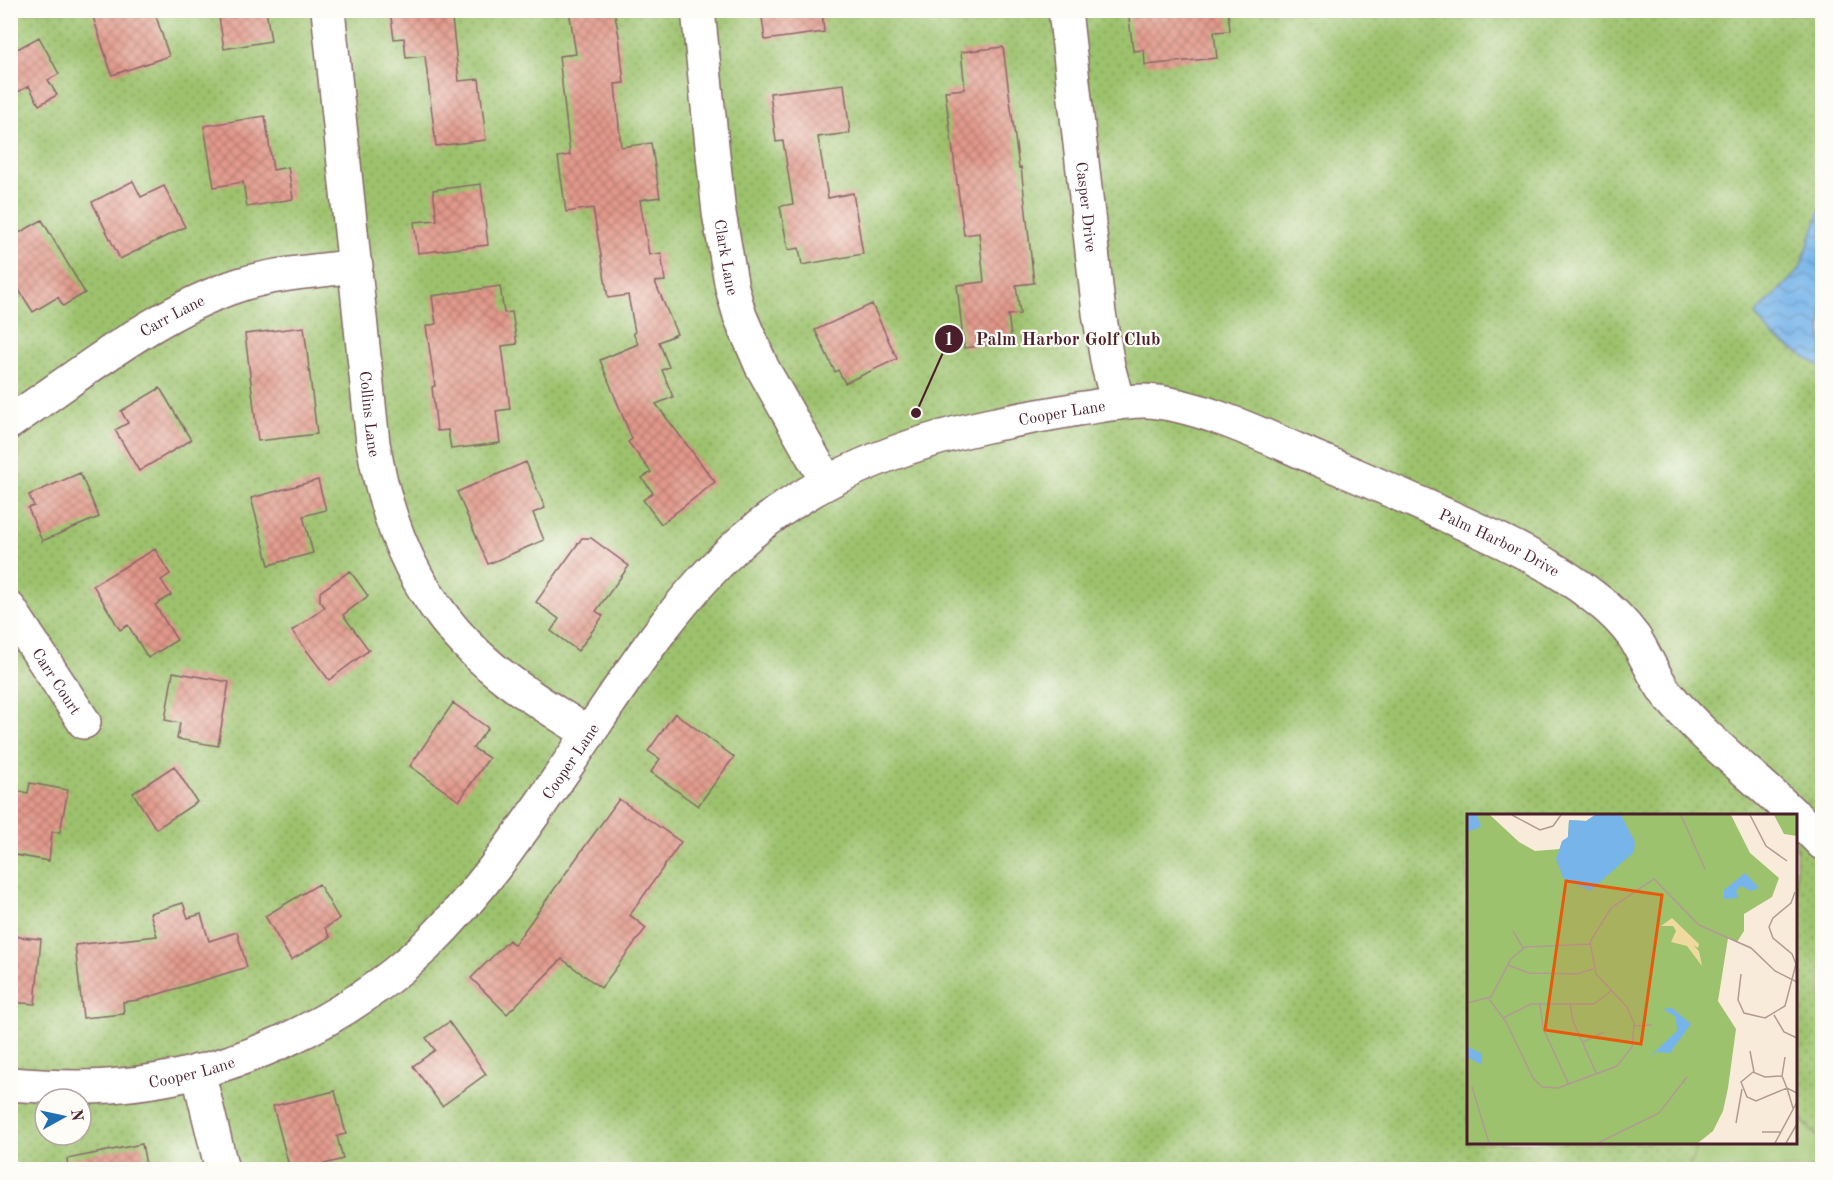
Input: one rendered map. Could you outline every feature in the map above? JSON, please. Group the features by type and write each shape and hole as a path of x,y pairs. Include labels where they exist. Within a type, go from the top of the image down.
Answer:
{"street":[{"name":"Collins Lane","path":"328,10 376,459 388,511 403,551 428,595 475,652 512,682 589,734"},
{"name":"Clark Lane","path":"698,10 719,213 732,288 740,316 762,367 827,482"},
{"name":"Casper Drive","path":"1065,10 1099,313 1108,366 1118,403"},
{"name":"Carr Lane","path":"10,422 149,328 197,302 259,279 356,266"},
{"name":"Palm Harbor Drive","path":"1118,403 1146,401 1170,404 1239,426 1471,526 1554,570 1590,593 1614,614 1635,639 1656,679 1681,710 1793,814"},
{"name":"Cooper Lane","path":"10,1084 71,1087 118,1086 198,1071 236,1060 309,1030 341,1011 400,969 445,926 485,880 561,776 655,637 700,582 765,523 827,482 872,461 955,434 1024,418 1118,403"},
{"name":"Carr Court","path":"10,609 84,722"},
{"name":"Palm Harbor Drive","path":"1797,818 1822,843"},
{"path":"198,1071 222,1170"}],"green space":[{"path":"10,11 1822,11 1822,1169 11,1169"},
{"path":"1797,1115 1822,1142 1822,1169 1689,1169 1698,1144 1797,1144"}],"water":[{"path":"1822,205 1822,368 1772,336 1755,315 1800,269"}],"building":[{"path":"112,10 154,10 169,56 112,75 93,17"},
{"path":"218,10 266,10 271,41 224,49"},
{"path":"390,10 451,10 459,81 479,79 486,140 436,146 425,56 406,58 404,38 394,39"},
{"path":"569,10 614,10 624,83 615,84 621,147 651,143 660,197 640,200 649,255 661,253 665,281 655,282 677,334 659,342 669,367 662,370 673,397 656,404 715,482 661,524 643,500 653,493 642,478 651,472 628,442 632,439 600,360 638,344 633,333 635,332 628,295 608,298 593,208 566,212 558,157 570,155 559,56 576,54"},
{"path":"761,10 822,10 824,32 765,40"},
{"path":"1128,10 1228,10 1230,31 1214,32 1217,58 1145,65 1144,50 1133,51"},
{"path":"39,37 59,74 48,80 57,95 39,105 29,86 10,96 10,53"},
{"path":"1003,47 1019,168 1021,167 1034,283 1016,285 1020,314 1008,315 1012,342 964,348 957,285 984,282 979,233 964,235 945,91 965,89 961,52"},
{"path":"844,84 850,133 818,137 828,198 853,193 863,254 802,265 799,248 788,250 780,206 793,204 783,141 776,142 770,93"},
{"path":"265,116 273,170 288,167 293,199 247,207 243,182 214,187 204,126"},
{"path":"133,181 141,197 164,186 185,227 120,259 92,202"},
{"path":"481,184 488,245 418,253 414,222 437,220 433,190"},
{"path":"42,220 85,293 63,306 58,297 33,312 10,276 10,238"},
{"path":"500,286 504,313 512,312 517,344 502,346 510,409 496,411 500,443 451,449 448,430 437,431 432,387 435,386 426,326 436,324 432,296"},
{"path":"872,304 897,359 845,383 838,370 835,372 815,330"},
{"path":"304,327 317,434 258,441 245,334"},
{"path":"160,388 191,440 139,471 115,430 128,423 121,411"},
{"path":"526,462 545,508 533,513 544,540 488,564 457,492"},
{"path":"80,473 99,517 42,541 28,508 34,506 29,495"},
{"path":"318,480 326,510 303,516 313,553 269,565 251,498"},
{"path":"582,538 591,538 629,566 596,611 603,616 578,651 551,631 559,619 536,602"},
{"path":"155,549 170,574 161,580 171,595 155,605 177,640 148,658 128,625 120,630 93,585"},
{"path":"350,571 368,596 343,615 369,650 329,680 292,631 325,607 320,601 320,592"},
{"path":"173,672 229,682 218,746 177,739 180,723 165,720"},
{"path":"453,703 488,728 473,748 489,758 459,801 410,766"},
{"path":"675,713 734,757 698,806 651,772 660,759 648,751"},
{"path":"174,766 197,802 156,829 133,793"},
{"path":"30,783 68,790 60,832 52,832 49,861 10,854 10,789 28,793"},
{"path":"619,799 681,842 630,915 646,928 601,988 562,959 507,1014 471,978 509,940 514,945"},
{"path":"319,884 339,919 325,928 330,937 291,960 265,916"},
{"path":"183,903 188,918 201,914 209,941 237,932 247,967 139,1000 123,1002 124,1014 83,1018 75,945 157,936 150,913"},
{"path":"10,936 41,939 35,1004 10,1002"},
{"path":"449,1022 486,1074 442,1106 413,1066 435,1050 426,1038"},
{"path":"335,1091 346,1134 337,1136 343,1159 303,1170 290,1170 273,1106"},
{"path":"142,1144 147,1170 68,1170 67,1159"}],"place":[{"name":"Palm Harbor Golf Club","path":"916,413"}]}
